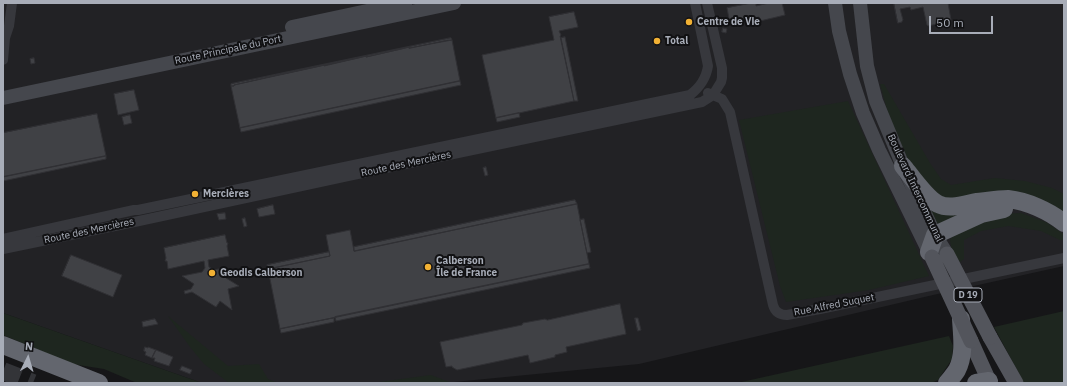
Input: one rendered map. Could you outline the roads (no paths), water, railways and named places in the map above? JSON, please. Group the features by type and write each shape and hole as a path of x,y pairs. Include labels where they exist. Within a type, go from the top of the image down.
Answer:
{"highway":[{"path":"903,166 922,189 938,204 959,206 978,202 1007,199 1025,203 1060,220"},
{"path":"936,254 935,235 981,214 1005,208 1028,210 1060,220"},
{"path":"946,383 957,370 967,342 961,319"},
{"path":"3,345 99,383"}],"main road":[{"name":"Route Principale du Port","path":"3,88 405,3"},
{"name":"Route Principale du Port","path":"3,98 454,3"},
{"name":"Boulevard Intercommunal","path":"835,3 850,74 863,113 879,150 936,254 990,337 1016,383"},
{"name":"Boulevard Intercommunal","path":"860,3 867,66 876,101 903,166 935,235"},
{"name":"Boulevard Intercommunal","path":"936,254 961,319"},
{"path":"967,342 989,383"}],"street":[{"path":"3,60 5,38 9,26 12,3"},
{"path":"695,3 708,66 707,73 699,88"},
{"path":"707,3 722,74 721,82 713,95"},
{"name":"Rue Alfred Suquet","path":"699,88 722,99 730,112 774,310 778,313 787,315 820,309 1064,258"},
{"name":"Route des Mercières","path":"3,239 134,210 220,194 690,95 699,88"},
{"name":"Route des Mercières","path":"3,249 146,220 363,172 702,102 713,95"}],"tunnel":[{"path":"3,371 33,383"}],"place":[{"name":"Centre de Vie","path":"689,22"},
{"name":"Total","path":"657,41"},
{"name":"Mercières","path":"195,194"},
{"name":"Calberson Île de France","path":"428,267"},
{"name":"Geodis Calberson","path":"212,273"}]}
